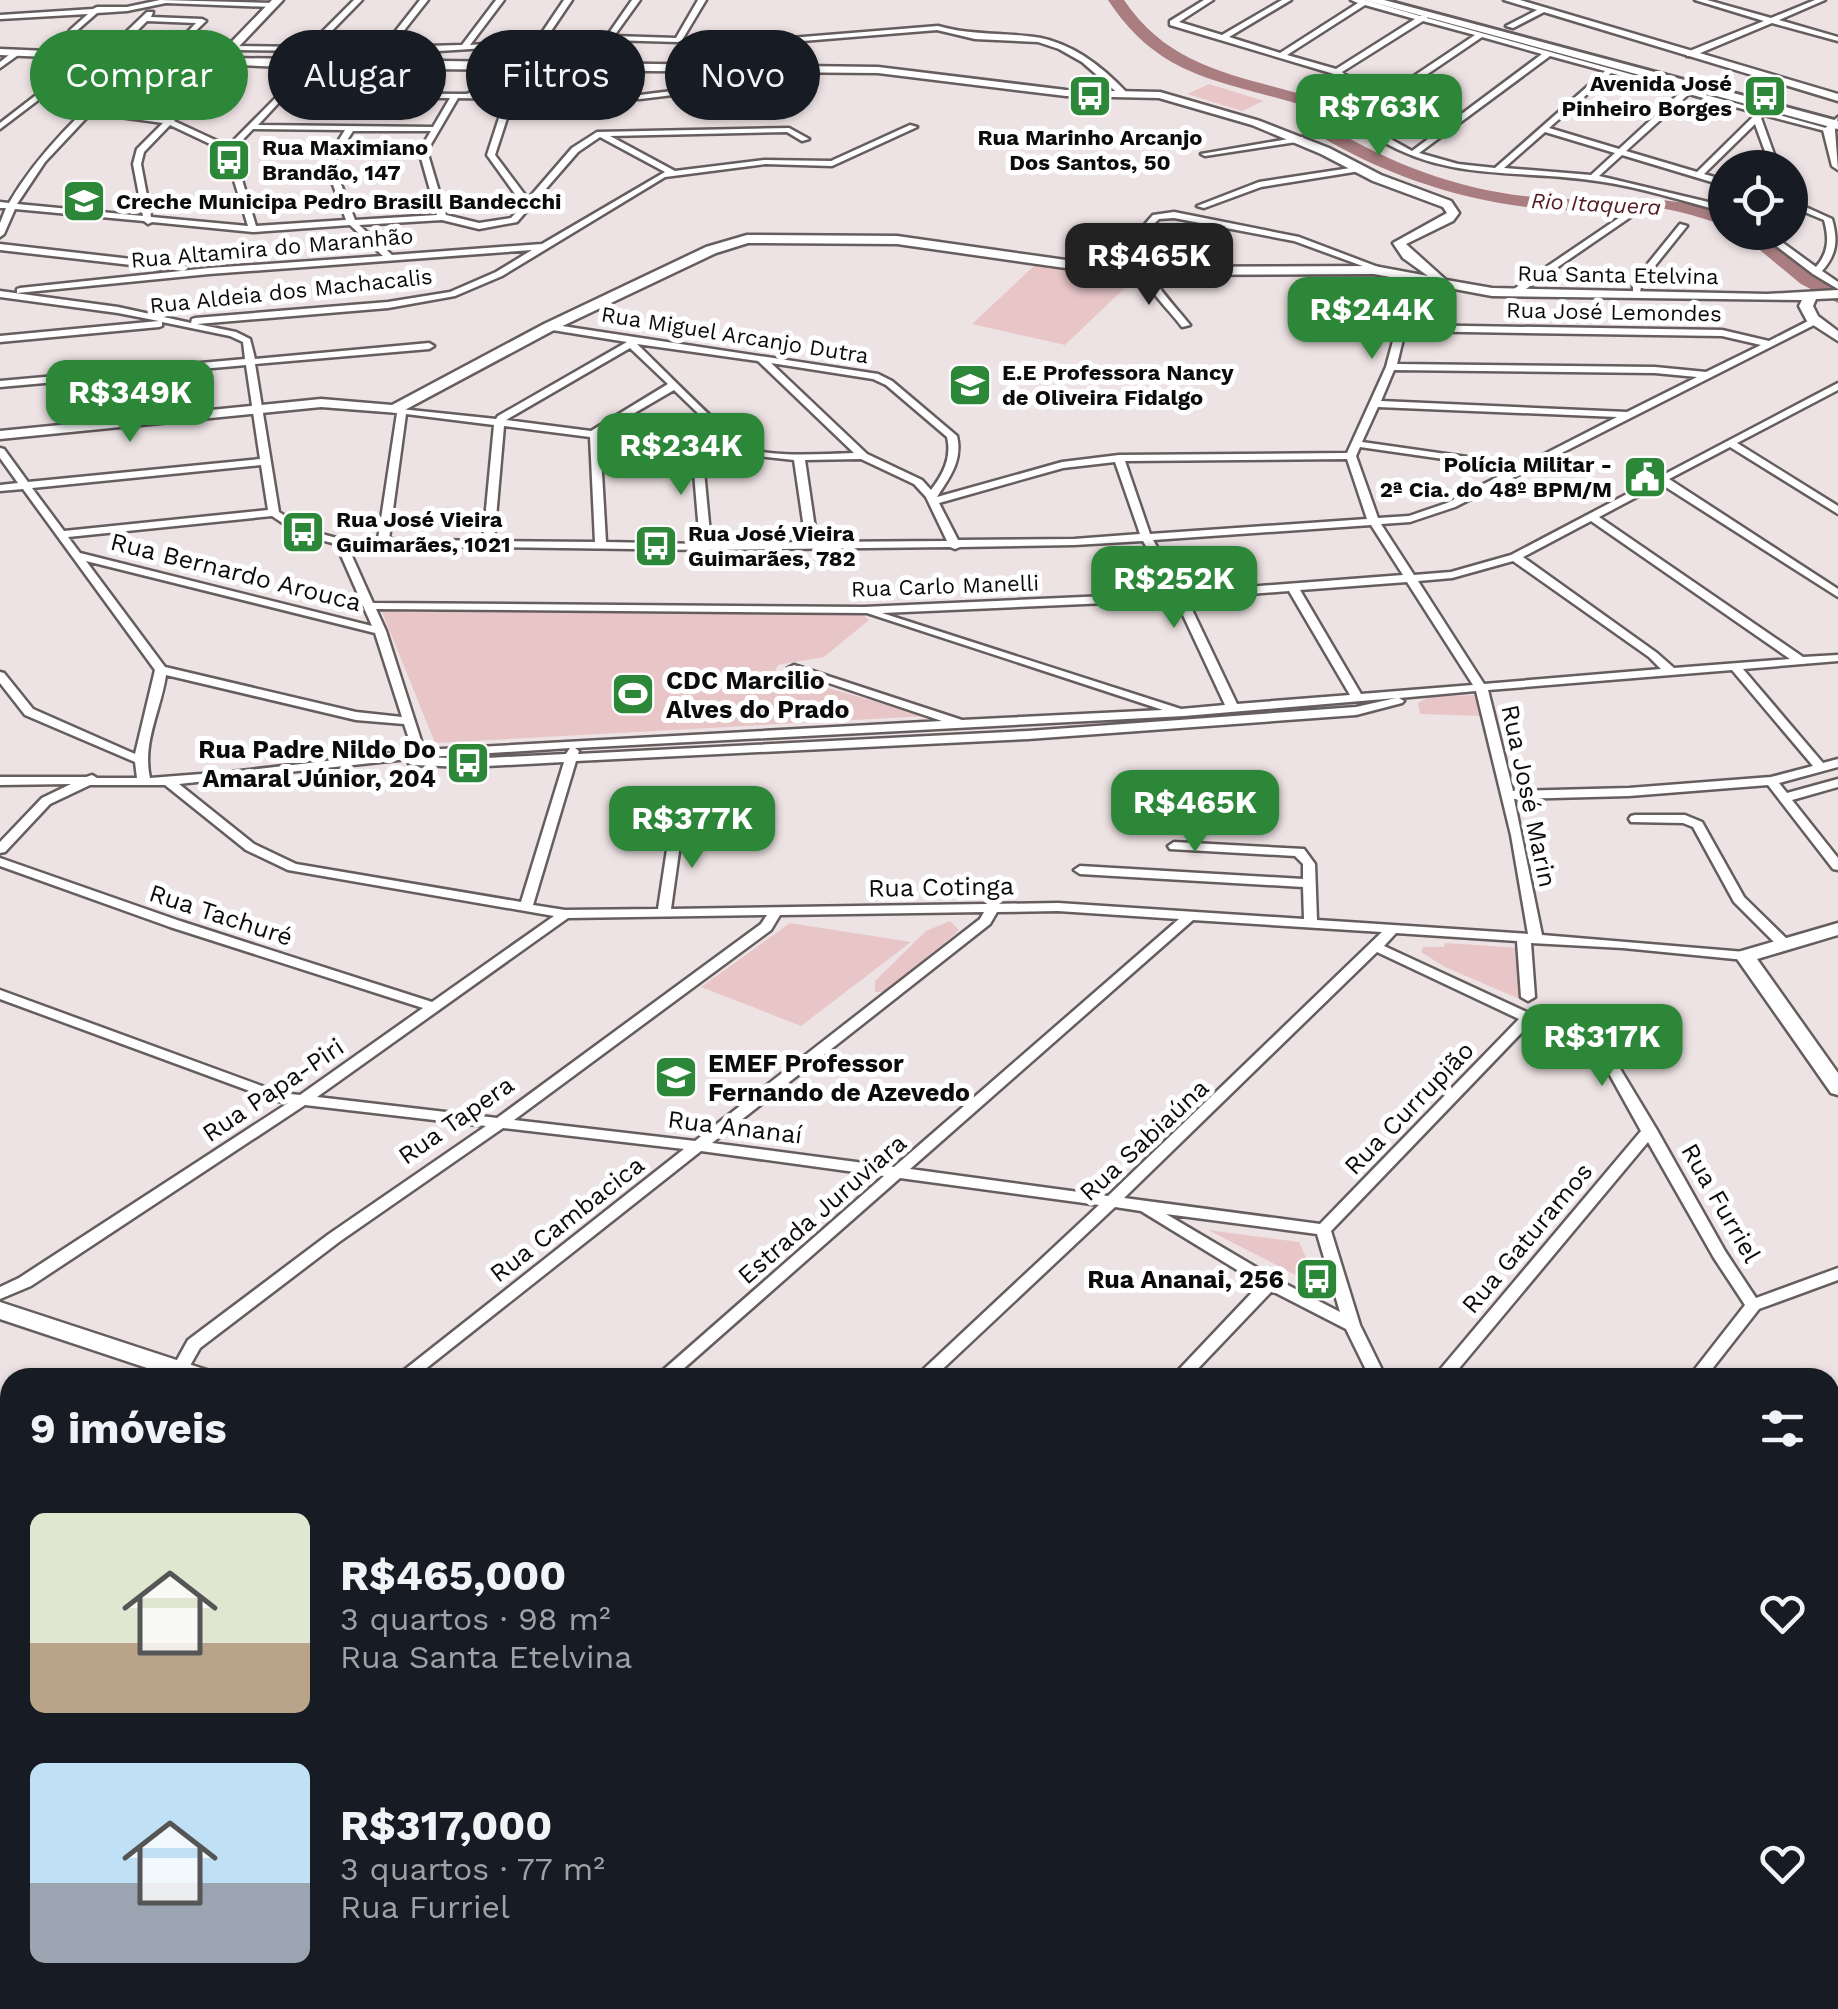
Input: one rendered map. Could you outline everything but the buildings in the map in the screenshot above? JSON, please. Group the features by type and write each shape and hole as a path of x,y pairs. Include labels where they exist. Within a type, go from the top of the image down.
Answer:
{"main road":[{"path":"1386,0 1426,15"},
{"path":"1363,1 1835,129"}],"street":[{"path":"65,14 80,0"},
{"path":"128,9 138,0"},
{"path":"328,30 358,0"},
{"path":"400,30 424,0"},
{"path":"463,49 500,0"},
{"path":"548,30 568,0"},
{"path":"615,30 636,0"},
{"path":"645,39 680,39 702,0"},
{"path":"1209,0 1173,20 1173,24 1336,72 1378,104 1384,138 1415,152 1459,166 1592,178 1708,205"},
{"path":"1221,39 1287,0"},
{"path":"1509,0 1838,98"},
{"path":"1698,0 1838,39"},
{"path":"1690,54 1821,0"},
{"path":"128,9 165,1 275,3"},
{"path":"133,30 165,1"},
{"path":"1280,56 1363,1"},
{"path":"248,30 275,3"},
{"path":"75,30 97,9"},
{"path":"0,17 97,9 153,10"},
{"path":"1510,26 1544,10"},
{"path":"1336,72 1426,15 1608,72 1759,114 1835,129 1838,166"},
{"path":"20,28 34,16"},
{"path":"145,19 202,21 193,30"},
{"path":"820,38 938,28 956,36 1038,40 1066,50 1124,94"},
{"path":"1378,104 1480,35"},
{"path":"446,49 466,49"},
{"path":"0,52 30,54"},
{"path":"0,66 17,53"},
{"path":"1415,152 1547,54"},
{"path":"820,70 878,70 1066,93 1172,96 1300,139 1452,209 1449,218 1399,243 1408,256 1450,286"},
{"path":"1496,170 1608,72"},
{"path":"1592,178 1686,92"},
{"path":"446,97 466,97"},
{"path":"442,217 423,159 424,143 455,97"},
{"path":"0,126 30,103"},
{"path":"228,150 268,113"},
{"path":"1759,114 1769,150"},
{"path":"1699,175 1759,114"},
{"path":"0,234 5,205 80,120"},
{"path":"161,120 228,150 253,230"},
{"path":"502,120 491,154 526,203"},
{"path":"148,221 137,157 168,121"},
{"name":"Rua Aldeia dos Machacalis","path":"0,338 424,300 476,286 672,172 769,162 832,164 913,126"},
{"path":"254,127 433,129"},
{"path":"351,128 335,151 332,166 351,222 389,257"},
{"path":"1544,129 1708,178"},
{"path":"5,205 253,230 442,217 466,225 493,225 514,220 575,150 600,134 789,130 805,139"},
{"path":"600,134 672,172"},
{"path":"1206,154 1300,139"},
{"path":"1201,206 1259,185 1357,168"},
{"path":"1808,211 1828,219 1831,256 1816,272"},
{"path":"1514,293 1632,212"},
{"path":"1185,325 1144,272 1138,255 1141,233 1152,219 1166,215 1296,239 1342,259 1388,271"},
{"path":"1636,295 1638,282 1683,226"},
{"name":"Rua Santa Etelvina","path":"398,410 550,326 711,250 747,239 897,240 1144,272 1388,271 1450,286 1514,293 1767,298 1838,294"},
{"name":"Rua Altamira do Maranhão","path":"0,293 210,271 548,246"},
{"path":"0,248 210,271"},
{"path":"1786,250 1838,286"},
{"path":"932,498 1062,465 1119,458 1351,456 1391,367 1414,278"},
{"path":"0,293 177,322 247,341 274,514"},
{"path":"1813,296 1806,306 1813,320"},
{"path":"1767,298 1838,337"},
{"path":"63,534 274,514 304,532 340,542 955,546 1146,537 1433,513 1813,320"},
{"name":"Rua Miguel Arcanjo Dutra","path":"550,326 633,342 866,374 890,383 946,430 955,443 953,462 932,498"},
{"name":"Rua José Lemondes","path":"1399,328 1722,333 1767,343"},
{"path":"488,544 499,424 514,409 633,342 744,452"},
{"path":"0,384 428,346"},
{"path":"761,360 863,456 918,482 932,498 955,546"},
{"path":"1391,367 1654,370 1706,376"},
{"path":"601,545 595,432 676,384"},
{"name":"Rua Carlo Manelli","path":"367,606 864,610 1180,596 1412,579 1484,568 1515,557 1838,386"},
{"path":"0,435 336,403 744,452 800,457 863,456"},
{"path":"1377,404 1630,415"},
{"path":"383,542 398,410"},
{"path":"1730,443 1838,511"},
{"path":"1357,444 1526,468"},
{"path":"698,447 706,546"},
{"path":"0,451 162,670 356,716 408,720"},
{"name":"Rua José Marin","path":"1351,456 1373,520 1482,690 1508,796 1530,940 1528,998"},
{"path":"800,457 812,546"},
{"path":"1119,458 1146,537 1180,596 1233,709"},
{"path":"0,488 264,462"},
{"path":"1663,480 1838,594"},
{"path":"1593,518 1800,661"},
{"path":"340,542 380,631 421,758"},
{"name":"Rua Bernardo Arouca","path":"80,556 380,631"},
{"path":"1515,557 1653,654 1672,673"},
{"path":"1293,588 1358,698"},
{"path":"864,610 1186,718 1233,709 1838,658"},
{"path":"1735,667 1820,767"},
{"path":"794,668 968,732"},
{"path":"144,781 137,759 162,670"},
{"path":"0,675 29,712 137,759"},
{"path":"0,781 168,781 421,758 1356,711 1423,693"},
{"path":"526,906 573,752"},
{"path":"1508,796 1629,792 1771,780 1838,762"},
{"path":"0,849 46,802 93,779"},
{"path":"1771,780 1838,866"},
{"name":"Rua Cotinga","path":"168,781 250,848 292,867 565,914 1058,907 1744,956"},
{"path":"1788,797 1838,784"},
{"path":"1635,819 1685,819 1698,825 1739,899 1784,944"},
{"path":"664,913 677,823"},
{"path":"1174,846 1300,852 1309,864 1311,924"},
{"name":"Rua Tachuré","path":"0,862 175,924 430,1006"},
{"path":"1080,870 1308,883"},
{"name":"Rua Cambacica","path":"415,1368 985,921 992,909"},
{"name":"Rua Tapera","path":"179,1368 194,1344 334,1238 497,1126 766,927 775,912"},
{"name":"Rua Papa-Piri","path":"0,1293 25,1282 301,1101 565,914"},
{"name":"Estrada Juruviara","path":"674,1368 1191,915"},
{"path":"1835,1078 1744,956 1838,929"},
{"name":"Rua Sabiaúna","path":"933,1368 1378,948 1392,930"},
{"name":"Rua Furriel","path":"1378,948 1528,1018 1611,1065 1752,1305"},
{"name":"Rua Ananaí","path":"0,994 279,1097 301,1101 699,1146 1323,1230"},
{"name":"Rua Currupião","path":"1323,1230 1528,1018"},
{"name":"Rua Gaturamos","path":"1450,1368 1650,1130"},
{"path":"1142,1206 1270,1282 1352,1325"},
{"path":"1323,1230 1352,1325 1373,1368"},
{"path":"1704,1368 1752,1305 1838,1274"},
{"path":"1188,1368 1270,1282"},
{"path":"0,1310 162,1368"}],"shaded area":[{"path":"1209,84 1264,101 1242,111 1187,94"},
{"path":"1036,264 1132,281 1065,345 972,324"},
{"name":"CDC Marcilio Alves do Prado","path":"382,612 862,613 869,620 824,657 778,665 774,673 928,716 435,743"},
{"path":"1474,695 1481,716 1420,714 1418,703 1429,697"},
{"path":"950,921 959,930 955,934 884,992 875,992 875,981 926,931"},
{"path":"790,923 911,942 801,1026 701,987"},
{"path":"1445,943 1523,948 1522,1000 1445,967 1421,952 1423,947 1444,947"},
{"path":"1208,1230 1299,1242 1319,1287"}],"waterway":[{"name":"Rio Itaquera","path":"1116,0 1133,26 1178,61 1318,105 1324,120 1322,130 1375,159 1432,182 1521,201 1563,205 1654,202 1708,214"},
{"name":"Rio Itaquera","path":"1770,250 1808,280 1838,297"}],"place":[{"name":"Rua Marinho Arcanjo Dos Santos, 50","path":"1090,96"},
{"name":"Avenida José Pinheiro Borges","path":"1765,96"},
{"name":"Rua Maximiano Brandão, 147","path":"229,160"},
{"name":"Creche Municipa Pedro Brasill Bandecchi","path":"84,201"},
{"name":"E.E Professora Nancy de Oliveira Fidalgo","path":"970,385"},
{"name":"Polícia Militar - 2ª Cia. do 48º BPM/M","path":"1645,477"},
{"name":"Rua José Vieira Guimarães, 1021","path":"303,532"},
{"name":"Rua José Vieira Guimarães, 782","path":"656,546"},
{"name":"CDC Marcilio Alves do Prado","path":"633,694"},
{"name":"Rua Padre Nildo Do Amaral Júnior, 204","path":"468,763"},
{"name":"EMEF Professor Fernando de Azevedo","path":"676,1077"},
{"name":"Rua Ananai, 256","path":"1317,1279"}]}
